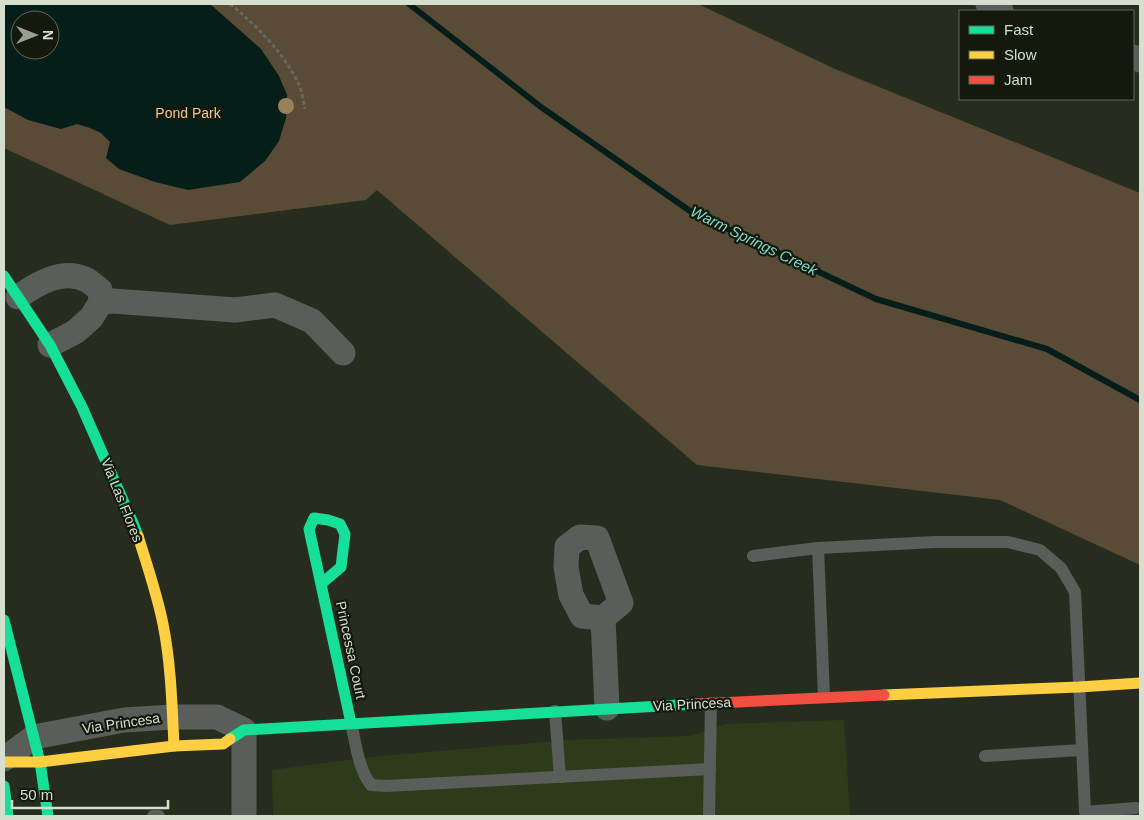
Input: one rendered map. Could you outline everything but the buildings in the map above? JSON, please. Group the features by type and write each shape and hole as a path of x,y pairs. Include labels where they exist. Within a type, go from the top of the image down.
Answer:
{"street":[{"path":"988,4 999,10"},
{"path":"18,297 36,284 70,275 87,280 100,290 101,302 91,318 75,332 50,345"},
{"name":"Via Las Flores","path":"4,276 50,345 82,407 133,523 150,573 162,624 170,677 174,746"},
{"path":"101,302 113,301 235,310 276,305 312,321 343,353"},
{"name":"Princessa Court","path":"321,584 341,567 345,534 340,524 314,518 309,529 351,723"},
{"path":"603,618 607,708"},
{"path":"4,620 40,762 48,816"},
{"name":"Via Princesa","path":"4,761 40,762 174,746 223,744 244,730 607,708 1140,683"},
{"name":"Via Princesa","path":"4,761 34,738 124,720 172,716 217,716 244,730"},
{"path":"244,730 244,816"},
{"path":"4,786 8,816"}],"lane":[{"path":"753,556 818,548 935,542 1008,542 1040,550 1060,568 1075,592 1084,812 1136,808"},
{"path":"818,548 824,697"},
{"path":"709,816 711,703"},
{"path":"554,711 560,777"},
{"path":"351,723 361,768 371,785 386,786 710,769"},
{"path":"986,756 1081,750"},
{"path":"153,816 159,816"}],"path":[{"path":"230,4 268,40 286,61 299,84 305,109"}],"shaded area":[{"path":"844,720 850,816 273,816 272,770 372,757 568,740 691,736 725,724"}],"green space":[{"name":"Pond Park","path":"4,4 698,4 835,69 1140,193 1140,565 1000,500 697,465 377,190 366,200 170,225 4,148"}],"water":[{"path":"4,4 210,4 261,49 279,76 287,95 286,118 279,141 265,161 240,182 188,190 155,182 119,169 106,158 110,142 101,133 90,128 77,124 61,129 28,120 4,107"}],"waterway":[{"name":"Warm Springs Creek","path":"409,4 541,107 690,211 876,299 1047,349 1140,400"}],"traffic: fast":[{"path":"4,276 50,345 82,407 138,536"},
{"path":"321,584 341,567 345,534 340,524 314,518 309,529 351,723"},
{"path":"4,620 40,762 48,816"},
{"path":"230,739 244,730 696,704"},
{"path":"4,786 8,816"}],"traffic: slow":[{"path":"138,536 158,602 166,639 171,685 174,746"},
{"path":"884,695 1140,683"},
{"path":"4,762 40,762 174,746 223,744 230,739"}],"traffic: jam":[{"path":"696,704 884,695"}]}
